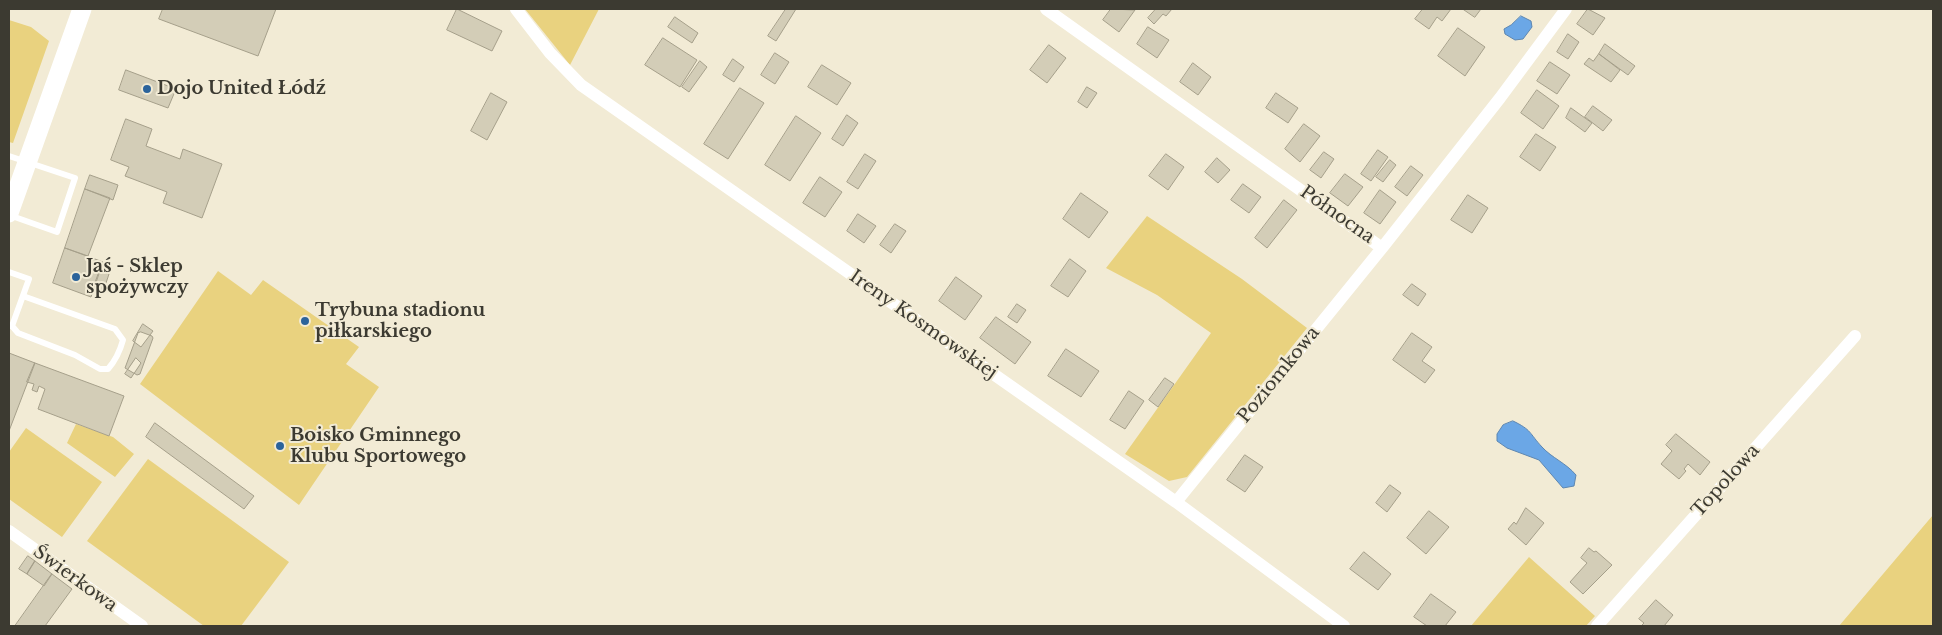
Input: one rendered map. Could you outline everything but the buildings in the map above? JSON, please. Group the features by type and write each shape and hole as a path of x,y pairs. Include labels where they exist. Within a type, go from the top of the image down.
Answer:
{"main road":[{"path":"9,214 82,9"}],"street":[{"name":"Ireny Kosmowskiej","path":"516,9 550,53 581,85 1176,502 1344,626"},
{"name":"Północna","path":"1046,9 1382,248 1500,98 1566,9"},
{"name":"Poziomkowa","path":"1176,502 1382,248"},
{"name":"Topolowa","path":"1597,626 1854,336"},
{"name":"Świerkowa","path":"9,531 142,626"}],"lane":[{"path":"9,156 75,178 57,232 9,214"},
{"path":"9,272 29,279 10,326 18,333 76,355 100,369 108,368 115,362 122,340 115,330 23,296"}],"shaded area":[{"path":"525,9 599,9 570,65"},
{"path":"9,20 31,27 49,41 13,143 9,142"},
{"path":"1147,216 1242,279 1307,328 1187,477 1169,481 1125,454 1211,333 1157,295 1106,268"},
{"name":"Boisko Gminnego Klubu Sportowego","path":"218,271 251,295 263,280 359,347 346,364 379,387 299,505 140,384"},
{"path":"76,424 113,437 134,454 115,477 67,443"},
{"path":"26,428 102,482 62,537 9,499 9,452"},
{"path":"148,459 289,562 241,626 204,626 87,541"},
{"path":"1933,515 1933,626 1839,626"},
{"path":"1529,557 1595,616 1586,626 1471,626"}],"water":[{"path":"1521,16 1531,21 1532,27 1523,39 1515,40 1505,34 1504,29"},
{"path":"1513,421 1527,429 1546,451 1576,475 1574,486 1563,488 1539,460 1507,448 1497,441 1497,434 1503,425"}],"place":[{"name":"Dojo United Łódź","path":"147,89"},
{"name":"Jaś - Sklep spożywczy","path":"76,277"},
{"name":"Trybuna stadionu piłkarskiego","path":"305,321"},
{"name":"Boisko Gminnego Klubu Sportowego","path":"280,446"}]}
